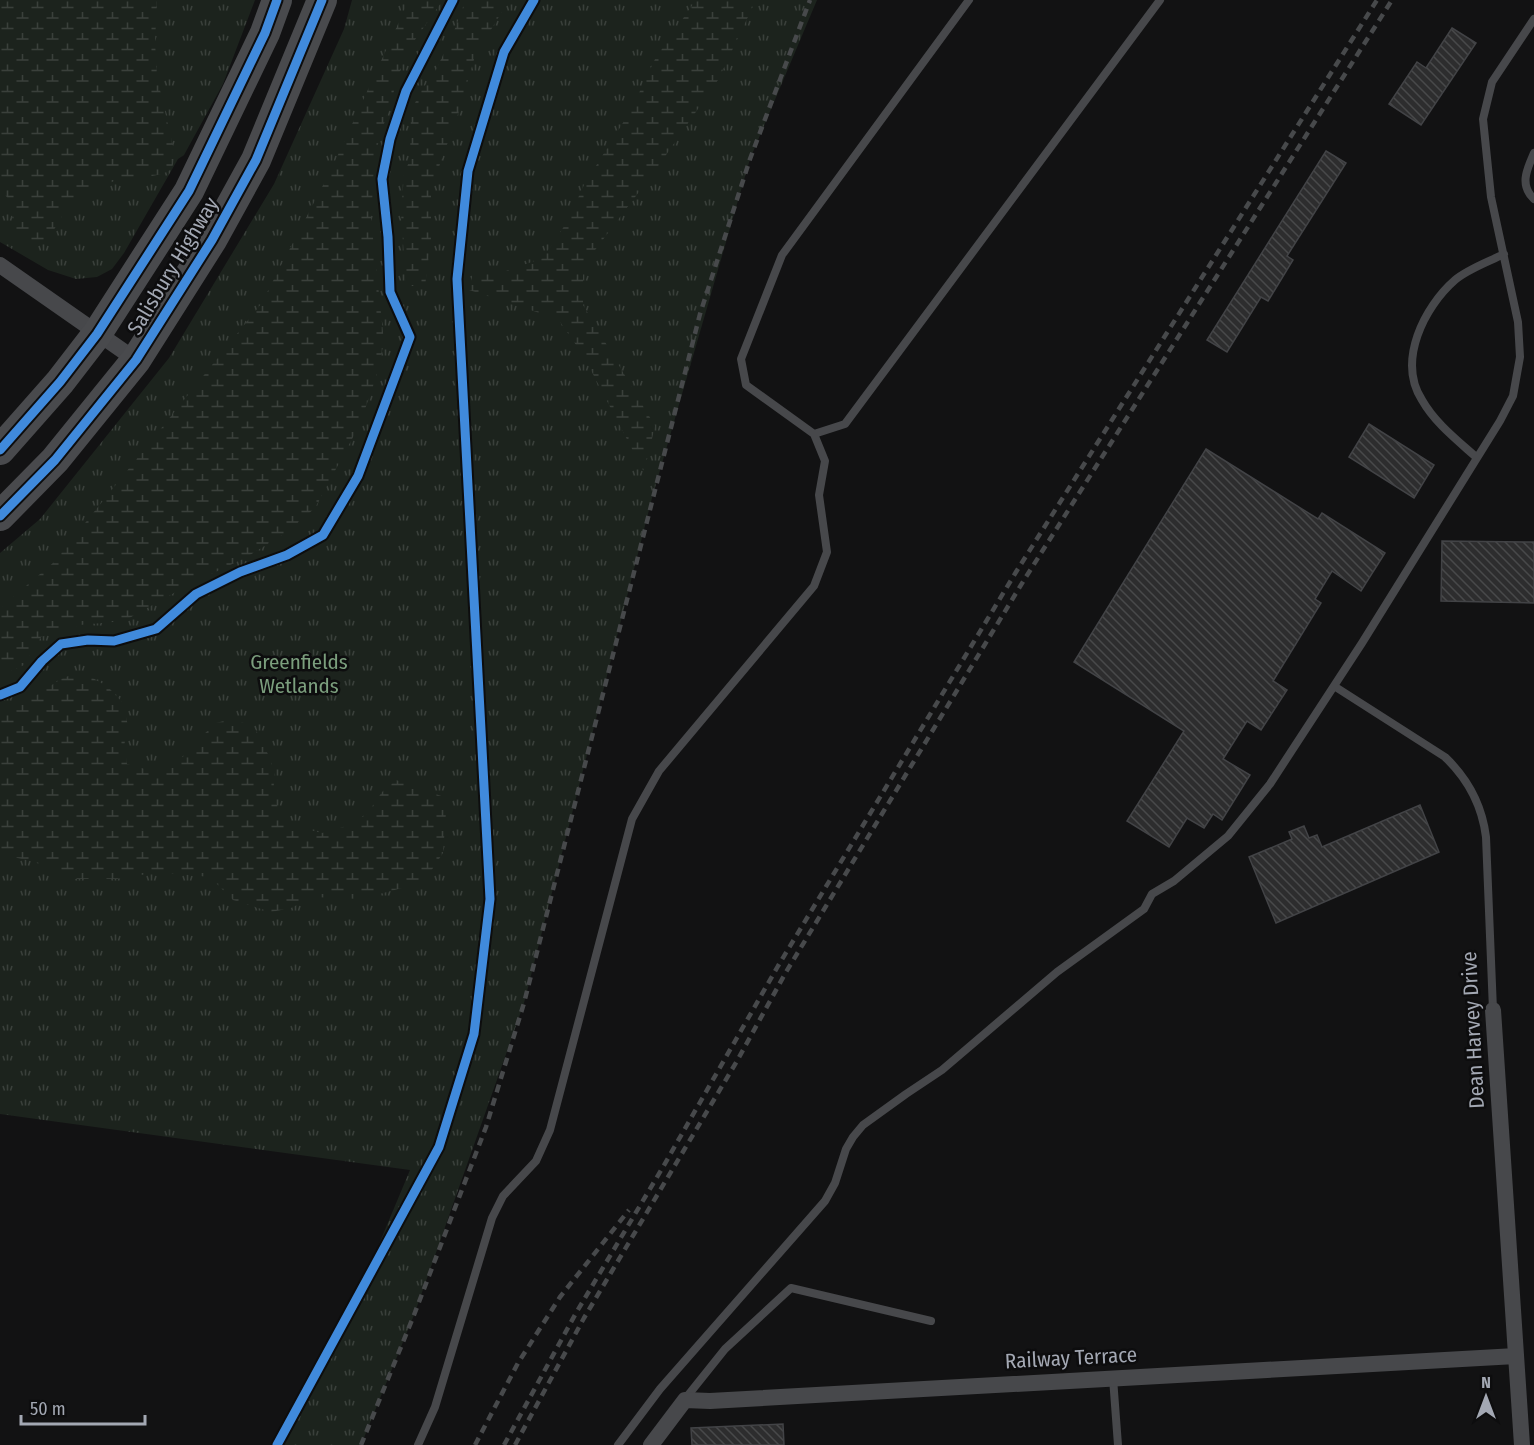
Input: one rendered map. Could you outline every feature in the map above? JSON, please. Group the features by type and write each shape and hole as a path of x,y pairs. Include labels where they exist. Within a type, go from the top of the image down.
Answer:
{"highway":[{"name":"Salisbury Highway","path":"0,450 60,382 98,334 189,191 265,33 277,0"},
{"name":"Salisbury Highway","path":"0,516 55,460 136,360 212,240 256,160 322,0"}],"street":[{"path":"0,265 136,360"},
{"name":"Dean Harvey Drive","path":"1493,1010 1522,1445"},
{"name":"Railway Terrace","path":"685,1400 1516,1356"},
{"path":"651,1445 685,1400"}],"lane":[{"path":"418,1445 435,1407 492,1218 503,1196 536,1161 550,1130 632,819 659,771 814,586 827,552 819,495 825,461 814,434 746,385 741,359 782,255 969,0"},
{"path":"814,434 845,424 1160,0"},
{"path":"618,1445 660,1389 825,1201 835,1183 846,1149 863,1125 942,1070 1057,972 1144,909 1152,894 1174,881 1228,836 1270,784 1334,686 1500,421 1513,396 1520,357 1518,322 1491,197 1483,119 1492,82 1534,19"},
{"path":"1534,153 1525,179 1528,192 1534,199"},
{"path":"1476,457 1440,424 1420,399 1413,375 1414,349 1418,332 1440,295 1456,279 1504,254"},
{"name":"Dean Harvey Drive","path":"1334,686 1445,757 1456,767 1471,789 1484,820 1486,837 1493,1010"},
{"path":"685,1400 725,1348 791,1288 931,1320"},
{"path":"1113,1378 1118,1445"}],"green space":[{"path":"0,0 255,0 223,84 184,155 178,159 124,253 112,269 97,277 76,279 48,270 0,242"},
{"path":"0,0 157,0 155,42 157,77 175,155 172,169 156,175 120,179 91,191 66,210 52,233 40,243 21,242 14,228 8,198 0,191"},
{"name":"Greenfields Wetlands","path":"352,0 817,0 750,159 652,498 524,1003 414,1315 361,1445 277,1445 356,1299 410,1170 0,1114 0,553 40,519 169,358 274,184 344,29"},
{"path":"409,0 443,0 405,54 375,154 371,218 384,342 376,378 359,426 315,508 287,532 245,558 190,584 124,621 80,625 41,637 24,665 0,676 0,608 53,563 261,304 332,168"},
{"path":"468,0 509,0 475,56 458,114 431,189 431,238 425,286 406,286 401,213 404,175 410,159 411,112 420,92 434,74"},
{"path":"696,0 756,0 718,80 657,168 583,266 583,305 655,426 644,472 583,355 558,319 469,290 473,273 506,271 543,258 567,222 584,185 631,110 656,57"},
{"path":"81,671 108,687 123,703 128,726 124,746 127,764 145,769 173,766 216,723 232,719 253,726 263,742 275,772 273,793 279,812 294,826 322,833 350,825 367,814 382,792 396,780 447,798 443,853 427,877 413,885 361,899 313,897 291,908 271,912 233,900 210,877 159,872 117,879 69,879 35,862 0,854 0,706 32,698 61,679"}],"building":[{"path":"1452,28 1476,43 1421,125 1389,104 1417,62 1426,68"},
{"path":"1326,151 1346,163 1287,256 1293,260 1268,301 1261,297 1227,352 1207,340"},
{"path":"1369,424 1434,465 1414,498 1349,457"},
{"path":"1206,449 1318,519 1322,513 1385,553 1361,591 1332,571 1315,599 1321,603 1273,681 1287,690 1261,730 1247,721 1223,759 1250,775 1222,820 1213,814 1204,828 1187,818 1169,847 1127,821 1184,731 1074,662"},
{"path":"1442,541 1534,542 1534,603 1441,601"},
{"path":"1420,805 1439,852 1276,923 1249,857 1292,839 1289,832 1304,826 1309,838 1317,835 1322,847"},
{"path":"783,1424 784,1445 692,1445 691,1428"}],"railway":[{"path":"361,1445 486,1127 524,1003 700,314 750,159 810,0"},
{"path":"504,1445 576,1313 778,966 1016,572 1377,0"},
{"path":"515,1445 584,1318 737,1061 786,972 1024,580 1392,0"},
{"path":"475,1445 518,1363 560,1297 629,1210"}],"cycle path":[{"path":"0,450 60,382 97,334 189,191 265,33 277,0"},
{"path":"0,516 55,460 136,360 212,240 256,160 322,0"},
{"path":"0,695 20,687 42,661 61,644 88,640 114,641 156,629 196,594 240,572 287,555 323,535 358,476 410,337 390,292 388,237 382,179 390,139 406,91 453,0"},
{"path":"277,1445 439,1147 474,1034 490,899 457,279 468,171 504,52 534,0"}]}
